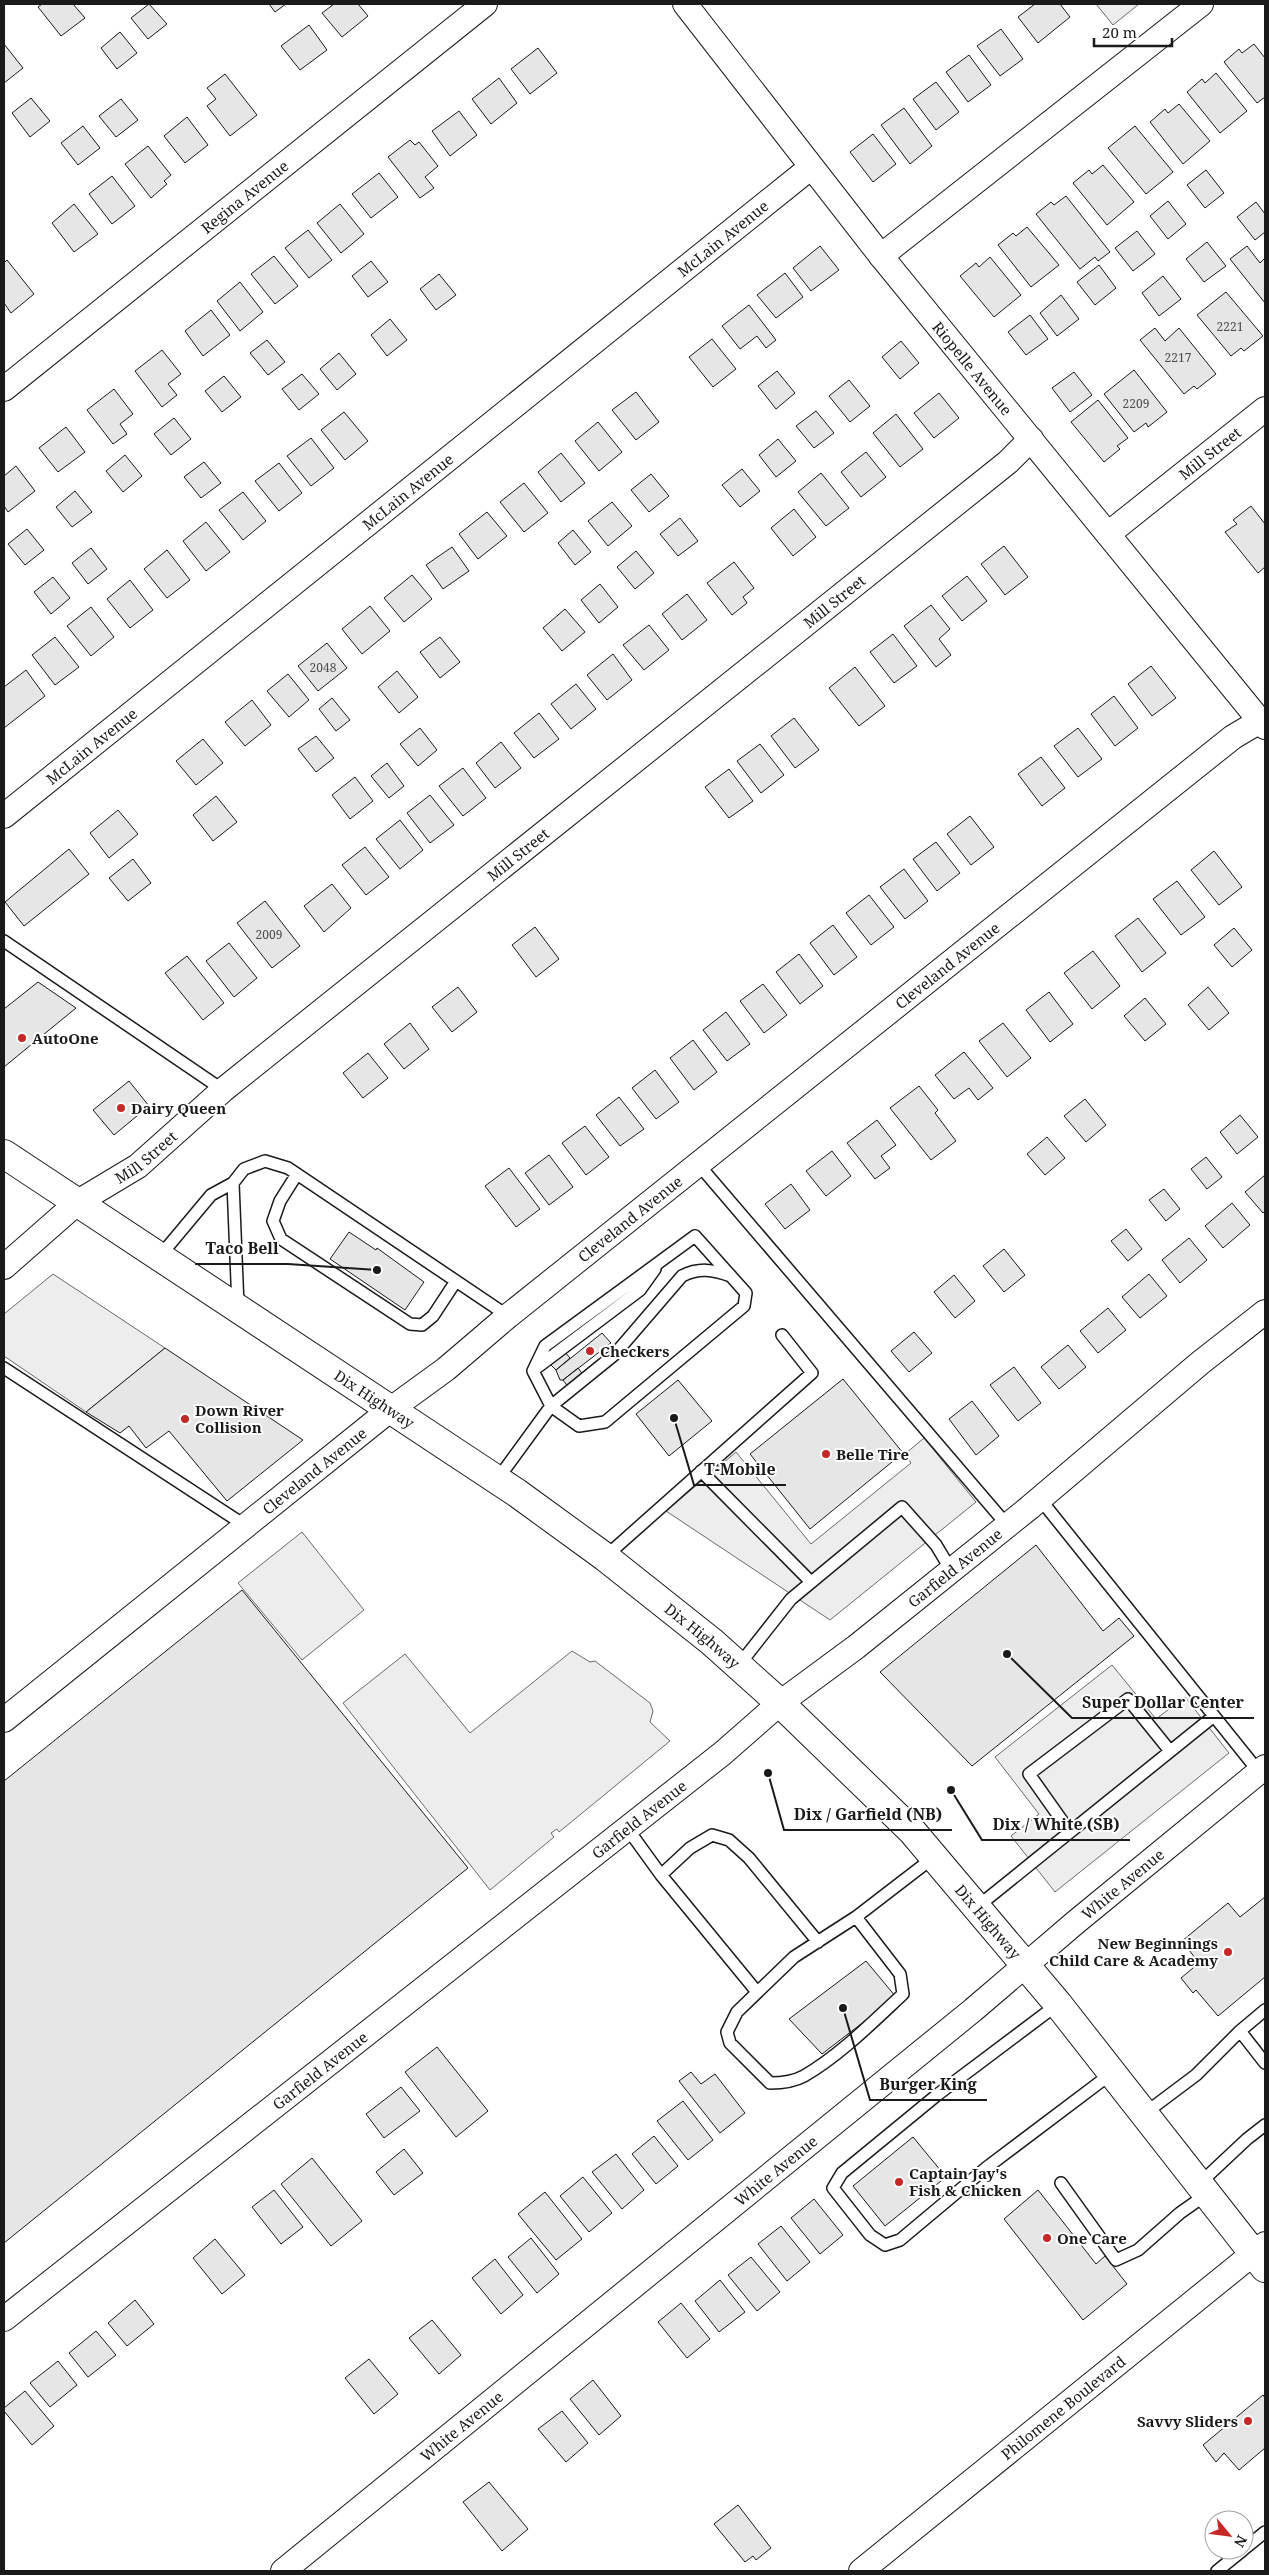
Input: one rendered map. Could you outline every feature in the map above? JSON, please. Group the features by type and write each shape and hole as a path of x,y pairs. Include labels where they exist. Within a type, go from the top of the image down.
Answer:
{"main road":[{"name":"Dix Highway","path":"4,1154 497,1480 606,1557 739,1666 780,1703 912,1831 1058,2004 1203,2189 1262,2255"}],"street":[{"name":"Regina Avenue","path":"4,388 485,4"},
{"name":"Riopelle Avenue","path":"685,4 810,168 1263,724"},
{"path":"881,256 1201,4"},
{"name":"McLain Avenue","path":"4,816 810,168"},
{"name":"Mill Street","path":"1108,534 1265,409"},
{"name":"Mill Street","path":"4,1267 78,1202 138,1166 223,1090 1008,462 1031,439"},
{"name":"Cleveland Avenue","path":"4,1720 391,1409 446,1369 508,1316 1225,743 1263,724"},
{"name":"Garfield Avenue","path":"4,2319 722,1753 780,1703 856,1647 1040,1499 1200,1363 1265,1312"},
{"name":"White Avenue","path":"283,2571 1262,1770"},
{"name":"Philomene Boulevard","path":"861,2571 1262,2255"}],"lane":[{"path":"4,941 223,1090"},
{"path":"160,1256 211,1195 233,1183 244,1169 265,1162 288,1168 508,1316"},
{"path":"699,1165 1007,1525"},
{"path":"297,1174 280,1201 273,1221 282,1239 410,1324 422,1325 434,1316 456,1281"},
{"path":"233,1183 238,1308"},
{"path":"695,1236 732,1276 746,1293 744,1306 606,1422 580,1426 551,1406 533,1371 545,1346 695,1236"},
{"path":"497,1480 551,1406 614,1355 682,1276 694,1270 711,1270 732,1276"},
{"path":"606,1557 812,1373 782,1335"},
{"path":"4,1368 246,1526"},
{"path":"701,1471 811,1582"},
{"path":"1040,1499 1214,1716 1262,1770"},
{"path":"739,1666 791,1599 902,1507 936,1546 951,1570"},
{"path":"1070,1832 1029,1774 1128,1698 1170,1751"},
{"path":"977,1907 1214,1716"},
{"path":"627,1828 661,1875 757,1992"},
{"path":"661,1875 690,1848 712,1835 729,1840 749,1858 818,1942"},
{"path":"856,1917 900,1974 903,1994 871,2024 802,2077 777,2083 770,2082 730,2043 727,2032 737,2012 779,1970 856,1917 934,1857"},
{"path":"1058,2004 937,2095 842,2173 833,2188 845,2204 870,2235 885,2245 900,2240 986,2168 1112,2073"},
{"path":"1144,2114 1196,2075 1240,2031 1265,2010"},
{"path":"1240,2031 1265,2064"},
{"path":"1061,2183 1116,2260 1138,2250 1180,2213 1247,2138 1265,2125"},
{"path":"1254,2541 1265,2532"},
{"path":"1217,2571 1231,2560"}],"shaded area":[{"path":"1096,4 1139,4 1113,25"},
{"path":"53,1274 165,1348 86,1412 4,1356 4,1314"},
{"path":"924,1438 976,1502 830,1620 666,1511 736,1452 811,1544 911,1463 905,1454"},
{"path":"302,1532 364,1610 302,1660 238,1583"},
{"path":"572,1651 590,1662 595,1661 650,1703 653,1711 650,1722 670,1741 559,1832 557,1829 551,1833 554,1837 490,1890 343,1703 405,1654 470,1733"},
{"path":"1112,1665 1156,1719 1185,1697 1229,1753 1055,1892 1011,1836 1039,1814 995,1757"}],"building":[{"path":"42,4 73,4 85,18 61,36 38,7"},
{"path":"149,4 167,24 148,39 131,18"},
{"path":"269,4 286,4 275,12"},
{"path":"334,4 358,4 368,16 342,37 322,13"},
{"path":"1035,4 1060,4 1070,17 1038,43 1018,17"},
{"path":"309,25 327,50 300,70 281,46"},
{"path":"1001,29 1023,59 1000,76 977,46"},
{"path":"120,32 137,53 117,69 101,48"},
{"path":"4,44 23,68 4,83"},
{"path":"1254,44 1265,58 1265,97 1257,103 1224,62 1239,49 1242,53"},
{"path":"538,48 557,73 530,94 511,69"},
{"path":"969,55 991,85 968,102 946,72"},
{"path":"1216,73 1247,111 1220,133 1187,92 1202,79 1205,83"},
{"path":"225,74 257,115 230,136 207,106 216,99 207,88"},
{"path":"499,78 517,103 491,124 472,99"},
{"path":"936,82 959,112 936,130 913,99"},
{"path":"31,98 50,121 30,137 12,113"},
{"path":"121,99 138,120 116,137 99,116"},
{"path":"1179,104 1210,141 1183,164 1150,122 1165,109 1168,113"},
{"path":"904,108 932,146 910,164 881,125"},
{"path":"459,111 477,135 450,156 432,131"},
{"path":"187,117 208,145 185,163 164,136"},
{"path":"83,126 100,148 78,165 61,143"},
{"path":"1135,126 1173,172 1146,194 1108,148"},
{"path":"873,134 896,164 873,182 850,152"},
{"path":"410,140 415,145 419,142 438,166 425,177 434,188 420,198 388,157"},
{"path":"148,146 171,175 164,181 167,184 151,198 125,164"},
{"path":"1103,165 1134,202 1107,225 1073,183 1089,170 1092,174"},
{"path":"1206,170 1224,193 1205,208 1187,185"},
{"path":"379,173 398,197 371,218 352,194"},
{"path":"112,176 135,206 112,224 89,194"},
{"path":"1066,196 1110,252 1098,261 1095,257 1080,269 1036,214 1051,202 1054,205"},
{"path":"1168,201 1186,224 1168,239 1150,216"},
{"path":"1256,202 1265,214 1265,232 1255,240 1237,217"},
{"path":"74,204 98,234 74,252 52,223"},
{"path":"340,204 364,234 341,253 317,223"},
{"path":"1027,227 1059,265 1031,287 998,245 1013,233 1016,236"},
{"path":"308,230 332,260 309,278 285,248"},
{"path":"1137,231 1155,254 1133,271 1115,248"},
{"path":"1207,242 1226,266 1204,282 1186,259"},
{"path":"820,246 839,270 811,291 793,268"},
{"path":"1247,246 1260,263 1265,258 1265,303 1230,259"},
{"path":"274,256 298,286 275,304 251,274"},
{"path":"990,257 1021,295 994,317 960,276 976,263 979,267"},
{"path":"7,260 34,294 11,313 4,303 4,263"},
{"path":"371,261 388,282 368,297 352,276"},
{"path":"1099,265 1116,288 1095,305 1077,282"},
{"path":"785,273 803,297 776,318 757,295"},
{"path":"439,274 456,295 436,310 420,289"},
{"path":"1163,276 1181,299 1159,316 1142,293"},
{"path":"240,282 263,312 240,331 217,301"},
{"path":"1226,292 1263,336 1244,351 1241,348 1231,356 1197,315"},
{"path":"1061,295 1079,319 1057,336 1040,313"},
{"path":"749,305 776,340 766,348 757,336 740,349 722,326"},
{"path":"211,310 230,335 203,356 185,331"},
{"path":"1030,315 1048,339 1026,355 1008,332"},
{"path":"390,319 407,340 387,356 371,335"},
{"path":"1155,328 1165,341 1179,328 1216,374 1197,389 1194,386 1184,394 1140,340"},
{"path":"712,339 736,369 713,387 689,357"},
{"path":"267,340 285,362 268,375 250,353"},
{"path":"901,341 919,363 900,379 882,357"},
{"path":"162,350 181,374 168,384 177,395 162,407 135,371"},
{"path":"339,353 356,374 337,390 320,369"},
{"path":"1134,370 1167,412 1148,427 1146,423 1134,432 1104,394"},
{"path":"777,371 795,393 776,409 758,386"},
{"path":"1074,372 1092,395 1070,412 1052,388"},
{"path":"302,374 319,394 299,410 282,389"},
{"path":"224,376 241,397 222,412 205,391"},
{"path":"849,380 870,406 850,422 829,396"},
{"path":"114,389 133,414 120,424 127,434 113,444 87,410"},
{"path":"636,392 659,422 636,440 612,410"},
{"path":"939,393 959,418 934,438 914,413"},
{"path":"1098,400 1128,438 1117,446 1120,449 1104,462 1071,422"},
{"path":"816,411 834,433 814,448 796,426"},
{"path":"344,412 368,441 345,460 321,430"},
{"path":"896,414 923,449 900,467 873,433"},
{"path":"174,418 191,439 171,455 154,434"},
{"path":"598,422 622,452 599,471 575,441"},
{"path":"66,427 85,452 58,472 39,448"},
{"path":"311,438 334,468 311,486 287,456"},
{"path":"778,439 796,461 776,477 759,455"},
{"path":"866,452 886,477 861,497 841,472"},
{"path":"561,453 585,483 561,502 538,472"},
{"path":"125,455 142,476 123,492 106,471"},
{"path":"204,462 221,483 201,498 184,477"},
{"path":"279,463 302,493 279,511 255,481"},
{"path":"16,466 35,491 8,512 4,506 4,476"},
{"path":"742,469 760,491 740,507 722,485"},
{"path":"821,473 849,508 826,526 798,492"},
{"path":"651,474 669,496 649,512 631,490"},
{"path":"524,483 548,513 524,532 500,502"},
{"path":"75,491 92,512 72,527 56,507"},
{"path":"243,492 266,521 243,540 219,510"},
{"path":"612,502 632,526 608,546 588,521"},
{"path":"1251,506 1265,524 1265,567 1258,573 1225,532 1237,524 1233,520"},
{"path":"794,509 816,537 793,556 771,528"},
{"path":"487,512 507,536 478,559 459,534"},
{"path":"680,518 698,541 678,556 660,534"},
{"path":"206,522 230,552 206,571 183,541"},
{"path":"27,529 44,550 25,565 8,544"},
{"path":"573,530 591,552 575,565 558,543"},
{"path":"1004,546 1028,577 1005,595 981,564"},
{"path":"452,547 469,571 443,589 426,565"},
{"path":"91,548 107,569 88,584 72,563"},
{"path":"167,550 190,580 167,598 144,569"},
{"path":"636,551 654,573 635,589 617,567"},
{"path":"734,562 754,588 743,597 747,603 732,615 707,583"},
{"path":"412,575 432,599 404,622 384,598"},
{"path":"967,576 987,601 962,621 942,596"},
{"path":"53,577 70,598 51,614 34,592"},
{"path":"130,580 153,610 130,628 107,599"},
{"path":"600,584 618,607 599,623 581,600"},
{"path":"687,594 707,620 682,640 662,614"},
{"path":"931,605 950,629 939,639 951,655 936,667 904,626"},
{"path":"370,606 390,631 362,654 342,629"},
{"path":"91,607 114,637 91,656 67,626"},
{"path":"565,609 585,632 562,651 543,628"},
{"path":"649,625 669,650 644,670 623,645"},
{"path":"893,634 917,666 894,683 870,652"},
{"path":"55,637 79,667 55,685 32,655"},
{"path":"440,637 460,662 440,678 420,652"},
{"path":"327,643 347,668 318,691 298,666"},
{"path":"613,654 632,680 607,700 587,675"},
{"path":"1151,666 1176,698 1152,716 1128,684"},
{"path":"855,667 885,706 859,726 829,688"},
{"path":"26,670 45,696 4,728 4,687"},
{"path":"397,671 418,697 399,713 378,687"},
{"path":"288,674 309,700 289,717 267,691"},
{"path":"576,684 596,709 571,729 551,704"},
{"path":"1114,696 1138,728 1115,746 1091,714"},
{"path":"332,698 350,720 336,731 319,709"},
{"path":"252,700 271,725 245,746 225,722"},
{"path":"539,713 559,739 534,758 514,733"},
{"path":"794,718 819,750 795,768 771,736"},
{"path":"420,728 437,750 418,766 400,744"},
{"path":"1078,728 1102,759 1078,777 1054,746"},
{"path":"316,736 334,758 316,772 298,749"},
{"path":"203,739 223,763 196,785 176,761"},
{"path":"501,742 521,768 495,788 476,763"},
{"path":"760,744 784,775 761,793 737,761"},
{"path":"1041,757 1065,788 1042,806 1018,774"},
{"path":"387,763 404,786 389,798 371,776"},
{"path":"463,768 486,798 463,816 439,786"},
{"path":"729,769 753,801 729,818 705,787"},
{"path":"355,777 373,801 350,819 332,795"},
{"path":"430,795 454,825 430,843 407,813"},
{"path":"216,796 237,822 213,841 193,815"},
{"path":"118,810 138,834 109,858 90,833"},
{"path":"970,816 994,847 971,865 947,834"},
{"path":"400,820 423,850 400,869 376,839"},
{"path":"936,842 960,873 937,891 913,859"},
{"path":"365,847 389,877 366,895 342,865"},
{"path":"69,849 89,874 24,926 5,902"},
{"path":"1214,851 1242,887 1219,905 1191,870"},
{"path":"133,859 151,883 128,901 109,878"},
{"path":"904,869 928,901 905,919 880,887"},
{"path":"1177,881 1205,917 1181,935 1153,899"},
{"path":"332,884 351,908 324,932 304,906"},
{"path":"869,895 894,927 871,945 846,913"},
{"path":"265,901 300,946 272,968 237,923"},
{"path":"1138,918 1166,953 1142,972 1115,936"},
{"path":"833,925 857,957 834,975 810,943"},
{"path":"535,927 559,959 536,977 512,945"},
{"path":"1234,928 1252,950 1232,967 1214,945"},
{"path":"229,943 257,978 234,997 206,961"},
{"path":"1093,951 1120,986 1092,1009 1064,973"},
{"path":"799,954 823,986 800,1004 776,972"},
{"path":"187,956 224,1003 203,1020 165,973"},
{"name":"AutoOne","path":"38,982 76,1008 4,1067 4,1009"},
{"path":"763,984 787,1015 764,1033 740,1001"},
{"path":"458,987 477,1012 452,1032 432,1007"},
{"path":"1208,987 1229,1013 1209,1030 1188,1005"},
{"path":"1049,992 1073,1024 1050,1042 1026,1010"},
{"path":"1145,998 1166,1024 1145,1041 1124,1016"},
{"path":"726,1012 750,1044 727,1061 703,1030"},
{"path":"410,1023 429,1049 404,1069 384,1044"},
{"path":"1003,1023 1031,1058 1007,1077 979,1041"},
{"path":"693,1040 717,1072 694,1090 670,1058"},
{"path":"964,1052 993,1088 978,1100 969,1088 954,1099 935,1075"},
{"path":"368,1053 388,1078 363,1098 343,1073"},
{"path":"655,1070 679,1102 656,1119 632,1088"},
{"name":"Dairy Queen","path":"129,1081 149,1106 114,1135 93,1110"},
{"path":"919,1086 938,1110 935,1113 956,1141 931,1160 890,1108"},
{"path":"619,1097 644,1129 620,1146 596,1115"},
{"path":"1085,1099 1106,1125 1086,1142 1064,1116"},
{"path":"1240,1115 1258,1137 1237,1154 1220,1132"},
{"path":"877,1120 896,1145 881,1156 890,1168 875,1179 847,1143"},
{"path":"585,1126 609,1157 586,1175 562,1143"},
{"path":"1047,1137 1065,1158 1045,1175 1027,1154"},
{"path":"832,1151 851,1176 826,1196 806,1171"},
{"path":"549,1155 573,1187 549,1205 525,1173"},
{"path":"1206,1157 1222,1177 1207,1189 1191,1169"},
{"path":"509,1168 540,1209 516,1227 485,1186"},
{"path":"1265,1175 1265,1211 1263,1213 1245,1192"},
{"path":"791,1184 810,1210 785,1229 765,1204"},
{"path":"1164,1189 1180,1209 1166,1221 1149,1200"},
{"path":"1232,1203 1250,1225 1223,1248 1205,1226"},
{"path":"1126,1229 1142,1249 1128,1261 1111,1241"},
{"path":"349,1232 376,1250 377,1248 424,1282 405,1310 330,1259"},
{"path":"1189,1238 1207,1260 1180,1283 1162,1260"},
{"path":"1004,1249 1025,1275 1004,1292 983,1266"},
{"path":"1149,1274 1167,1296 1140,1318 1122,1297"},
{"path":"954,1275 975,1301 955,1318 934,1292"},
{"path":"1108,1308 1126,1330 1098,1353 1080,1331"},
{"path":"914,1332 932,1353 909,1372 891,1351"},
{"name":"Checkers","path":"602,1333 611,1343 563,1380 560,1380 556,1370"},
{"path":"1068,1345 1086,1367 1059,1389 1041,1367"},
{"name":"Down River Collision","path":"165,1348 303,1440 227,1501 169,1431 146,1448 129,1426 120,1433 86,1412"},
{"path":"564,1351 570,1358 556,1370 549,1363"},
{"path":"1014,1367 1041,1403 1018,1421 990,1385"},
{"path":"578,1368 584,1376 569,1388 563,1380"},
{"name":"Belle Tire","path":"843,1379 903,1453 810,1529 750,1454"},
{"path":"678,1380 712,1421 669,1456 636,1414"},
{"path":"972,1401 999,1436 976,1455 949,1419"},
{"path":"1036,1545 1103,1631 1119,1618 1134,1636 972,1766 880,1672"},
{"path":"242,1590 468,1868 4,2243 4,1781"},
{"name":"New Beginnings Child Care & Academy","path":"1265,1897 1265,1977 1218,2016 1196,1990 1193,1993 1181,1978 1199,1963 1182,1941 1228,1903 1240,1917"},
{"path":"866,1961 896,1997 822,2054 789,2019"},
{"path":"437,2047 488,2111 456,2137 405,2072"},
{"path":"691,2072 701,2084 715,2074 745,2113 720,2133 679,2081"},
{"path":"401,2087 420,2111 384,2138 366,2114"},
{"path":"683,2101 713,2140 688,2160 657,2121"},
{"path":"654,2136 678,2166 656,2184 632,2154"},
{"name":"Captain Jay's Fish & Chicken","path":"913,2137 946,2177 885,2226 853,2186"},
{"path":"404,2149 423,2173 394,2195 376,2172"},
{"path":"616,2154 644,2190 622,2209 592,2172"},
{"path":"312,2158 362,2221 331,2246 281,2184"},
{"path":"583,2177 612,2213 589,2232 560,2196"},
{"path":"274,2190 303,2227 281,2244 252,2207"},
{"name":"One Care","path":"1038,2190 1096,2264 1105,2256 1127,2284 1083,2320 1004,2219"},
{"path":"545,2192 582,2239 556,2260 518,2214"},
{"path":"814,2199 843,2235 820,2254 791,2218"},
{"path":"781,2226 810,2262 787,2281 758,2244"},
{"path":"531,2238 559,2274 537,2293 508,2257"},
{"path":"215,2239 245,2275 222,2294 193,2258"},
{"path":"751,2257 780,2292 757,2311 728,2275"},
{"path":"495,2259 523,2295 501,2314 472,2278"},
{"path":"720,2280 745,2312 719,2332 695,2301"},
{"path":"135,2300 154,2324 127,2346 108,2323"},
{"path":"681,2303 710,2339 687,2358 658,2322"},
{"path":"432,2320 461,2355 439,2374 409,2338"},
{"path":"96,2331 116,2355 88,2377 69,2353"},
{"path":"369,2359 398,2394 374,2414 345,2378"},
{"path":"58,2361 77,2385 50,2407 30,2383"},
{"path":"593,2380 621,2416 599,2435 570,2399"},
{"path":"25,2391 54,2426 32,2445 4,2411 4,2408"},
{"name":"Savvy Sliders","path":"1263,2395 1265,2398 1265,2448 1239,2470 1224,2453 1216,2462 1203,2445"},
{"path":"562,2411 588,2443 566,2462 538,2429"},
{"path":"489,2482 528,2529 502,2551 463,2502"},
{"path":"738,2505 771,2548 756,2560 753,2556 745,2562 714,2524"}],"place":[{"name":"AutoOne","path":"22,1038"},
{"name":"Dairy Queen","path":"121,1108"},
{"name":"Taco Bell","path":"377,1270"},
{"name":"Checkers","path":"590,1351"},
{"name":"T-Mobile","path":"674,1418"},
{"name":"Down River Collision","path":"185,1419"},
{"name":"Belle Tire","path":"826,1454"},
{"name":"Super Dollar Center","path":"1007,1654"},
{"name":"Dix / Garfield (NB)","path":"768,1773"},
{"name":"Dix / White (SB)","path":"951,1790"},
{"name":"New Beginnings Child Care & Academy","path":"1228,1952"},
{"name":"Burger King","path":"843,2008"},
{"name":"Captain Jay's Fish & Chicken","path":"899,2182"},
{"name":"One Care","path":"1047,2238"},
{"name":"Savvy Sliders","path":"1248,2421"}]}
